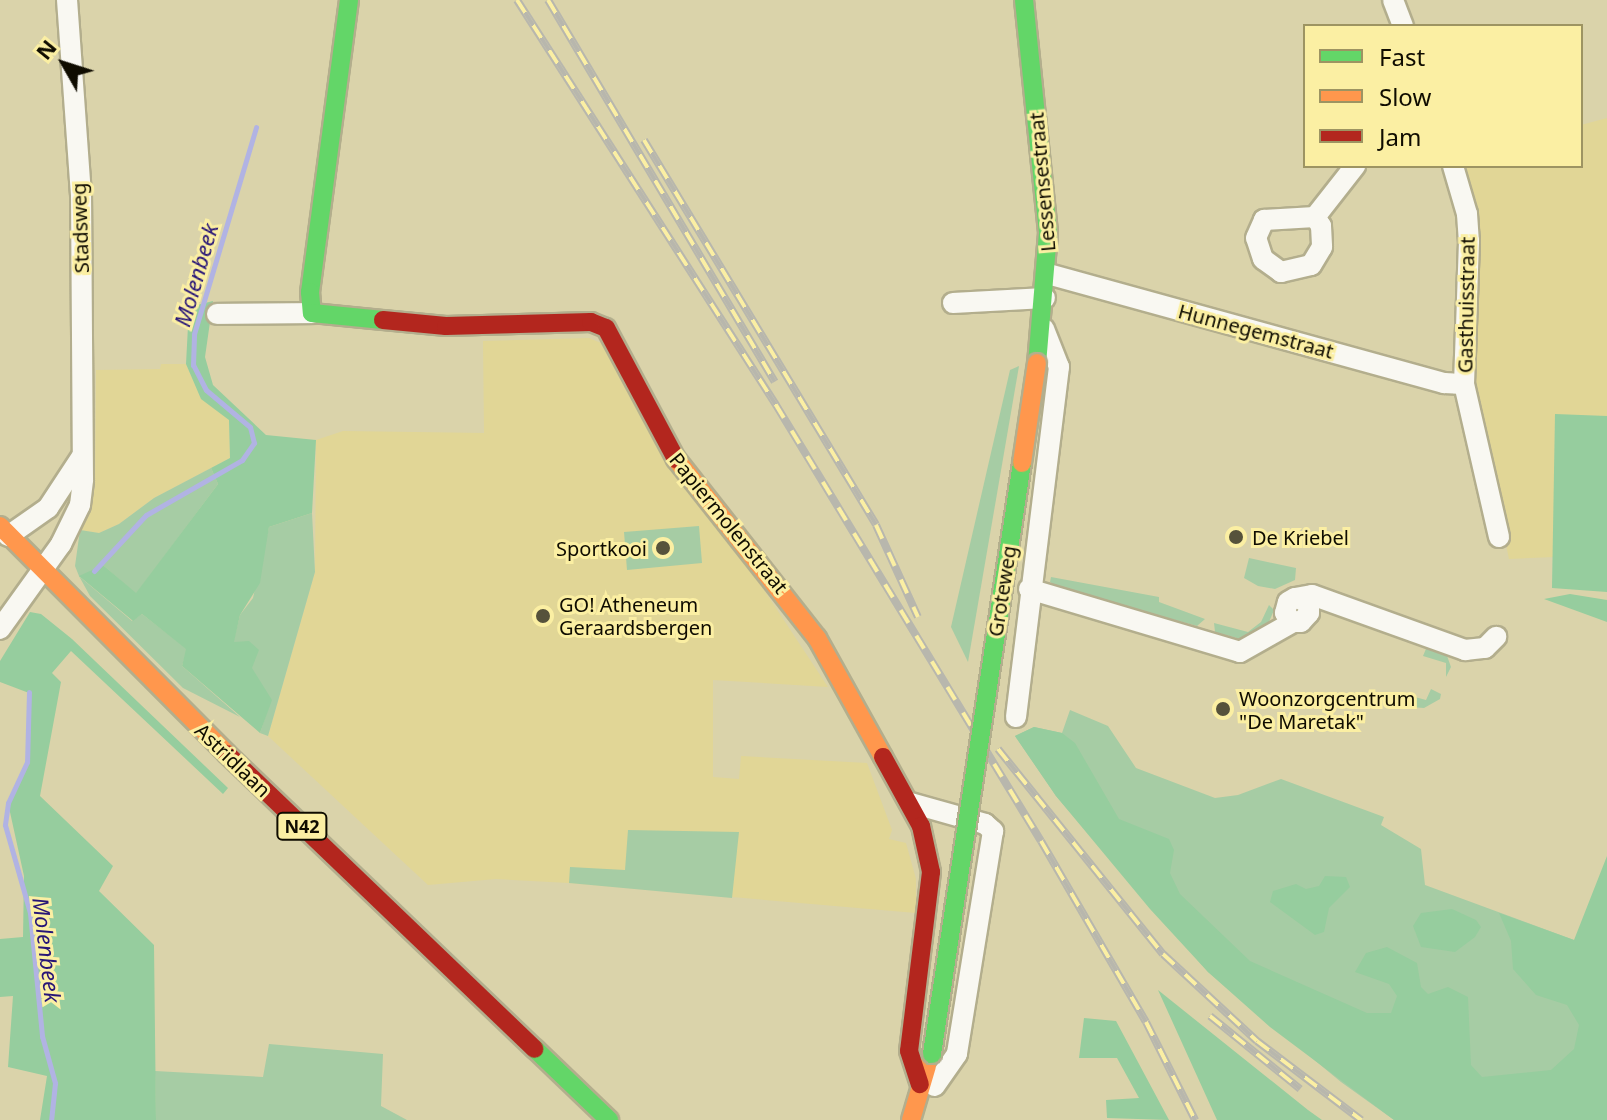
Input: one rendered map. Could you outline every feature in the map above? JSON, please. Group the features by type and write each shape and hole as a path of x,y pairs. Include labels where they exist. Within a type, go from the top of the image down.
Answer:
{"main road":[{"path":"312,313 310,292 349,0"},
{"name":"Lessensestraat","path":"1024,0 1048,274 1044,329 1037,363"},
{"name":"Papiermolenstraat","path":"312,313 446,326 591,322 606,328 669,450 787,596 911,803"},
{"name":"Groteweg","path":"930,1120 927,1085 1037,363"},
{"name":"Astridlaan","path":"4,531 40,570 609,1120"},
{"name":"Groteweg","path":"911,803 931,872 909,1051 927,1085"},
{"name":"Groteweg","path":"911,1120 927,1085"}],"street":[{"name":"Stadsweg","path":"0,629 80,505 81,195 67,0"},
{"path":"1393,0 1402,24"},
{"path":"1315,217 1321,226 1322,247 1302,271 1271,267 1258,249 1258,233 1264,220 1315,217 1353,168"},
{"name":"Gasthuisstraat","path":"1454,168 1467,214 1469,241 1464,384 1499,537"},
{"name":"Hunnegemstraat","path":"1048,274 1444,383 1464,384"},
{"path":"953,303 1045,298"},
{"name":"Papiermolenstraat","path":"217,314 312,313"},
{"name":"Groteweg","path":"1016,717 1029,589 1059,367 1044,329"},
{"path":"4,531 48,508 82,456"},
{"name":"Groteweg","path":"1029,589 1240,652 1293,615 1326,600 1465,650 1485,648 1496,637"},
{"name":"Groteweg","path":"911,803 985,824 993,831 957,1054 927,1085"}],"shaded area":[{"path":"1607,118 1607,416 1555,415 1554,557 1509,559 1474,392 1459,168 1583,168 1583,124"},
{"name":"GO! Atheneum Geraardsbergen","path":"589,338 601,343 828,687 713,680 713,777 739,779 741,756 867,763 892,830 889,839 906,843 916,879 916,913 569,883 496,879 428,885 268,736 315,572 316,440 343,431 484,433 483,341"},
{"path":"161,364 186,364 201,398 229,420 230,458 154,498 119,524 99,533 80,530 95,487 96,370 160,369"}],"green space":[{"path":"213,301 205,357 213,385 266,435 316,440 312,513 269,527 260,583 240,615 234,642 249,641 259,650 252,668 272,700 260,733 182,666 186,649 142,614 133,621 79,576 103,565 136,593 218,484 211,468 230,458 229,420 201,399 186,364 189,307"},
{"path":"1019,366 968,662 951,627 1010,370"},
{"path":"1555,414 1607,416 1607,592 1552,588"},
{"path":"211,468 218,484 136,594 103,565 80,577 132,621 142,614 187,649 182,666 240,717 183,688 90,596 79,576 75,566 80,530 99,533 119,524 154,498"},
{"path":"312,513 315,572 268,736 260,733 271,700 233,643 240,615 253,598 269,527"},
{"name":"Sportkooi","path":"699,526 702,563 627,570 624,532"},
{"path":"1249,558 1296,568 1295,580 1275,589 1258,586 1244,578"},
{"path":"1051,577 1159,597 1159,602 1205,619 1197,626 1062,589 1050,582"},
{"path":"1570,594 1607,600 1607,622 1544,599"},
{"path":"1269,605 1274,610 1266,629 1244,640 1215,632 1214,623 1248,632 1261,622"},
{"path":"30,612 41,614 72,639 228,788 223,794 71,651 52,673 61,682 40,796 113,866 99,891 154,945 156,1120 40,1120 47,1076 8,1067 13,996 0,997 0,939 23,937 24,876 8,803 27,762 29,693 0,682 0,661"},
{"path":"1428,644 1446,653 1451,667 1446,677 1446,663 1423,656"},
{"path":"1431,689 1441,694 1440,699 1424,708 1411,707 1415,697 1426,700"},
{"path":"1070,710 1108,726 1136,768 1215,798 1238,795 1281,779 1384,817 1381,825 1421,849 1425,885 1574,940 1607,1120 1394,1120 1341,1082 1208,972 1056,796 1015,736 1034,727 1062,733"},
{"path":"1034,727 1062,733 1075,743 1119,819 1169,839 1174,850 1170,873 1180,894 1250,961 1367,1013 1391,1013 1397,996 1389,984 1355,972 1366,953 1387,947 1417,963 1421,987 1428,994 1448,987 1468,997 1471,1065 1482,1077 1551,1070 1574,1049 1579,1025 1567,1005 1536,995 1513,969 1511,941 1499,913 1574,940 1607,856 1607,1120 1394,1120 1270,1027 1208,972 1150,909 1056,796 1015,736"},
{"path":"628,830 739,832 732,898 569,883 570,867 625,870"},
{"path":"1325,876 1346,877 1350,887 1329,908 1324,932 1315,935 1270,902 1273,891 1296,884 1306,889 1319,886"},
{"path":"1452,909 1476,920 1481,927 1475,937 1455,952 1421,947 1413,926 1421,913"},
{"path":"1158,990 1308,1110 1322,1120 1217,1120"},
{"path":"1084,1018 1116,1021 1169,1120 1107,1118 1106,1100 1139,1098 1117,1058 1079,1058"},
{"path":"269,1044 383,1054 381,1106 407,1120 156,1120 155,1071 263,1077"}],"waterway":[{"name":"Molenbeek","path":"94,571 146,515 242,460 254,443 250,427 206,390 193,365 194,334 256,127"},
{"name":"Molenbeek","path":"29,692 27,762 8,803 5,825 30,913 42,1036 55,1083 51,1120"}],"railway":[{"path":"517,0 776,405 1041,841 1146,1022 1195,1120"},
{"path":"548,0 775,382"},
{"path":"644,140 876,525 918,617"},
{"path":"998,749 1163,954 1257,1041 1361,1120"},
{"path":"1210,1016 1300,1089"}],"traffic: fast":[{"path":"349,0 310,292 312,313 383,320"},
{"path":"1024,0 1048,233 1037,363"},
{"path":"932,1054 1022,463"},
{"path":"535,1049 609,1120"}],"traffic: slow":[{"path":"1022,463 1037,363"},
{"path":"676,459 817,638 883,757"},
{"path":"0,526 227,754"},
{"path":"911,1120 927,1066"}],"traffic: jam":[{"path":"383,320 446,326 591,322 606,328 676,459"},
{"path":"227,754 535,1049"},
{"path":"883,757 921,826 931,872 909,1051 920,1084"}],"place":[{"name":"De Kriebel","path":"1236,537"},
{"name":"Sportkooi","path":"663,548"},
{"name":"GO! Atheneum Geraardsbergen","path":"543,616"},
{"name":"Woonzorgcentrum \"De Maretak\"","path":"1223,709"}]}
